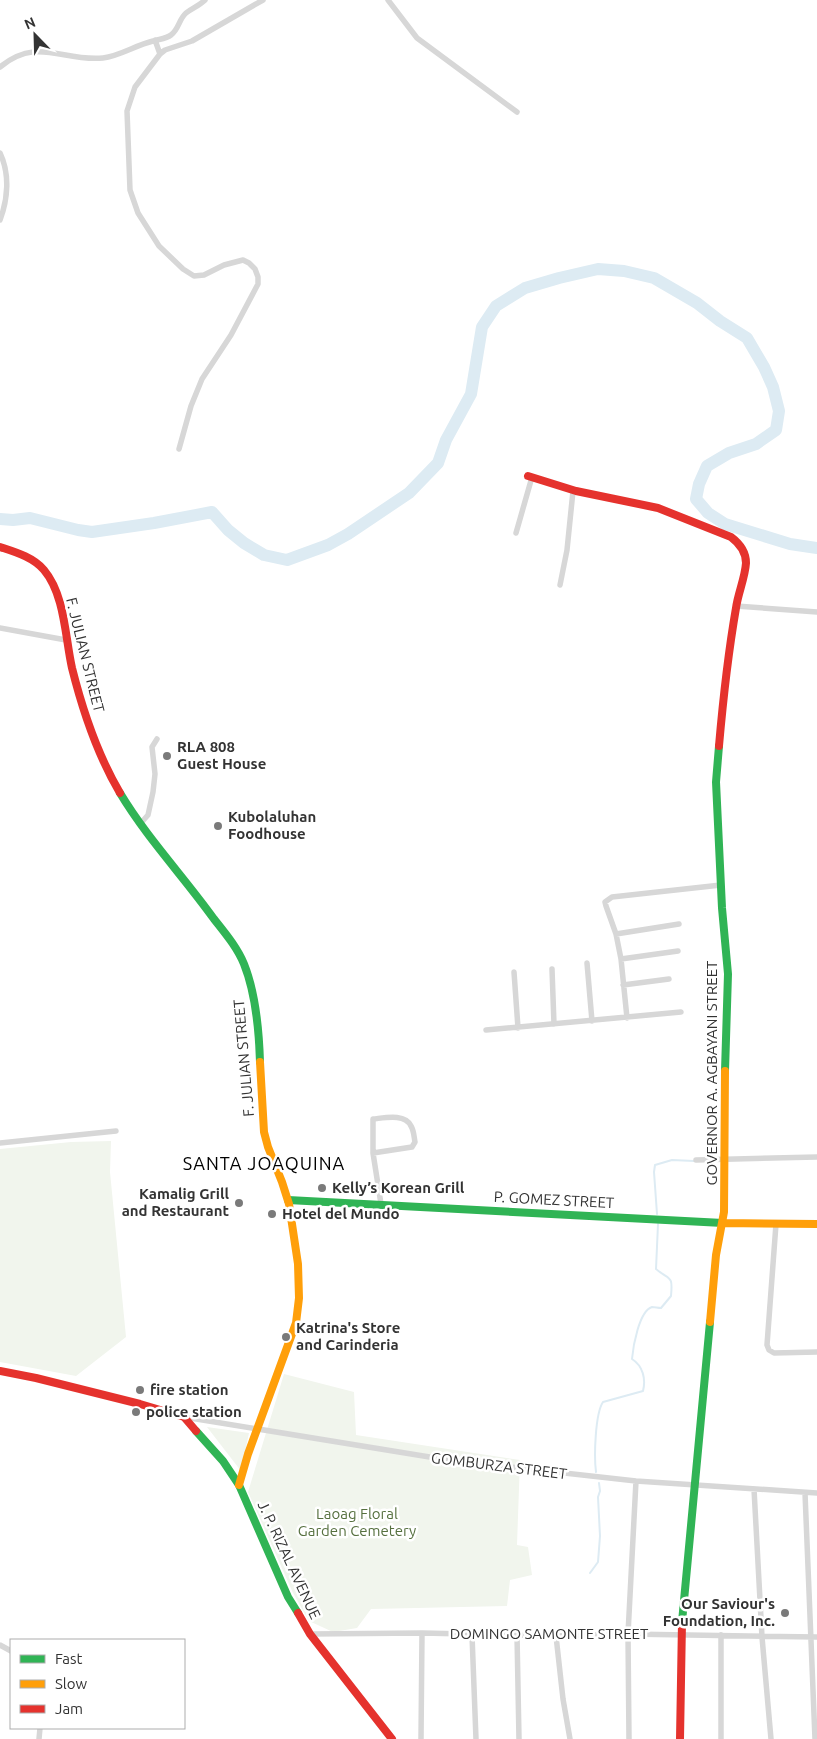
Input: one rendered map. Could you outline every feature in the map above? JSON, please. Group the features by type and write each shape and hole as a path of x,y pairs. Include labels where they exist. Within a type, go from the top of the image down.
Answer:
{"street":[{"path":"0,67 15,56 29,52 50,51 80,57 103,58 169,37 177,29 184,15 205,0"},
{"path":"179,449 202,379 231,335 254,293 258,284 258,276 255,269 243,260 224,265 204,275 194,276 183,269 159,246 138,213 130,190 127,111 135,87 160,54 192,41 263,0"},
{"path":"388,0 417,38 517,112"},
{"path":"169,37 176,46"},
{"path":"155,40 160,54"},
{"path":"0,153 3,159 7,184 6,199 0,220"},
{"path":"516,533 530,476"},
{"name":"GOVERNOR A. AGBAYANI STREET","path":"530,476 572,491 658,508 737,540 744,552 746,563 736,606 724,684 716,774 721,885 728,974 725,1034 723,1223 716,1255 681,1635 680,1739"},
{"path":"560,585 568,542 572,491"},
{"name":"F. JULIAN STREET","path":"0,547 29,557 45,570 53,584 61,610 81,702 102,760 140,824 206,906 236,949 247,971 254,997 258,1028 265,1134 270,1154 281,1176 288,1200 299,1265 298,1308 292,1335 239,1485"},
{"path":"736,606 817,612"},
{"path":"0,628 66,640"},
{"path":"140,824 148,815 153,792 155,774 152,747 157,739"},
{"path":"627,1018 621,959 616,934 605,902 607,899 721,885"},
{"path":"616,934 679,924"},
{"path":"621,959 678,951"},
{"path":"587,963 592,1021"},
{"path":"552,969 554,1024"},
{"path":"514,972 518,1028"},
{"path":"623,985 670,979"},
{"path":"486,1030 681,1012"},
{"path":"372,1153 412,1146 415,1142 411,1126 402,1119 395,1117 373,1119 372,1153 381,1204"},
{"path":"0,1143 116,1131"},
{"path":"696,1160 817,1157"},
{"name":"P. GOMEZ STREET","path":"288,1200 723,1223 817,1224"},
{"path":"776,1224 766,1346 774,1353 817,1352"},
{"path":"0,1371 140,1404 184,1417"},
{"name":"GOMBURZA STREET","path":"184,1417 448,1460 636,1481 817,1493"},
{"name":"J. P. RIZAL AVENUE","path":"184,1417 218,1455 239,1485 288,1597 310,1634 392,1739"},
{"path":"629,1739 628,1634 633,1508 636,1481"},
{"path":"754,1489 762,1636 771,1739"},
{"path":"805,1492 814,1637 815,1739"},
{"path":"421,1739 422,1633"},
{"name":"DOMINGO SAMONTE STREET","path":"310,1634 422,1633 556,1636 628,1634 814,1637"},
{"path":"472,1635 476,1739"},
{"path":"517,1635 519,1739"},
{"path":"556,1636 563,1699 570,1739"},
{"path":"721,1636 721,1739"}],"green space":[{"path":"111,1141 110,1172 126,1337 76,1376 0,1362 0,1149 71,1142"},
{"name":"Laoag Floral Garden Cemetery","path":"284,1374 354,1392 356,1435 520,1460 517,1545 528,1547 532,1575 510,1580 507,1606 371,1609 357,1628 333,1632 309,1621 293,1593 248,1492"},
{"path":"207,1427 249,1433 241,1471"}],"waterway":[{"path":"0,519 30,518 92,532 212,512 228,530 244,543 264,555 287,560 328,545 348,534 409,493 438,463 446,440 471,394 482,327 496,306 525,288 598,269 624,271 654,278 697,303 720,321 747,338 773,387 779,411 776,430 756,444 729,453 707,466 699,484 696,499 708,513 725,524 790,544 817,548"},
{"path":"657,1214 655,1165 672,1160 694,1161"},
{"path":"596,1472 596,1436 600,1408 603,1402 643,1391 643,1373 639,1365 632,1359 637,1330 647,1310 652,1307 661,1308 671,1296 670,1279 656,1269 658,1224"},
{"path":"590,1573 598,1562 600,1536 599,1483"}],"traffic: fast":[{"path":"719,746 716,782 722,908 728,974 725,1071"},
{"path":"120,793 142,826 226,935 241,958 248,975 254,999 258,1024 260,1062"},
{"path":"288,1200 723,1223"},
{"path":"682,1622 710,1322"},
{"path":"196,1431 223,1461 239,1485 288,1597 298,1613"}],"traffic: slow":[{"path":"239,1485 248,1454 296,1323 299,1298 298,1264 289,1204 264,1132 260,1062"},
{"path":"710,1322 716,1255 724,1212 725,1071"},
{"path":"723,1223 817,1224"}],"traffic: jam":[{"path":"528,476 576,491 658,508 731,537 742,548 746,563 737,602 731,642 719,746"},
{"path":"0,547 40,565 51,580 60,604 72,668 86,717 104,763 120,793"},
{"path":"0,1371 36,1378 184,1417 196,1431"},
{"path":"298,1613 310,1634 392,1739"},
{"path":"680,1739 682,1622"}],"place":[{"name":"RLA 808 Guest House","path":"167,756"},
{"name":"Kubolaluhan Foodhouse","path":"218,826"},
{"name":"Kelly’s Korean Grill","path":"322,1188"},
{"name":"Kamalig Grill and Restaurant","path":"239,1203"},
{"name":"Hotel del Mundo","path":"272,1214"},
{"name":"Katrina's Store and Carinderia","path":"286,1337"},
{"name":"fire station","path":"140,1390"},
{"name":"police station","path":"136,1412"},
{"name":"Our Saviour's Foundation, Inc.","path":"785,1613"}],"district":[{"name":"SANTA JOAQUINA","path":"264,1164"}]}
